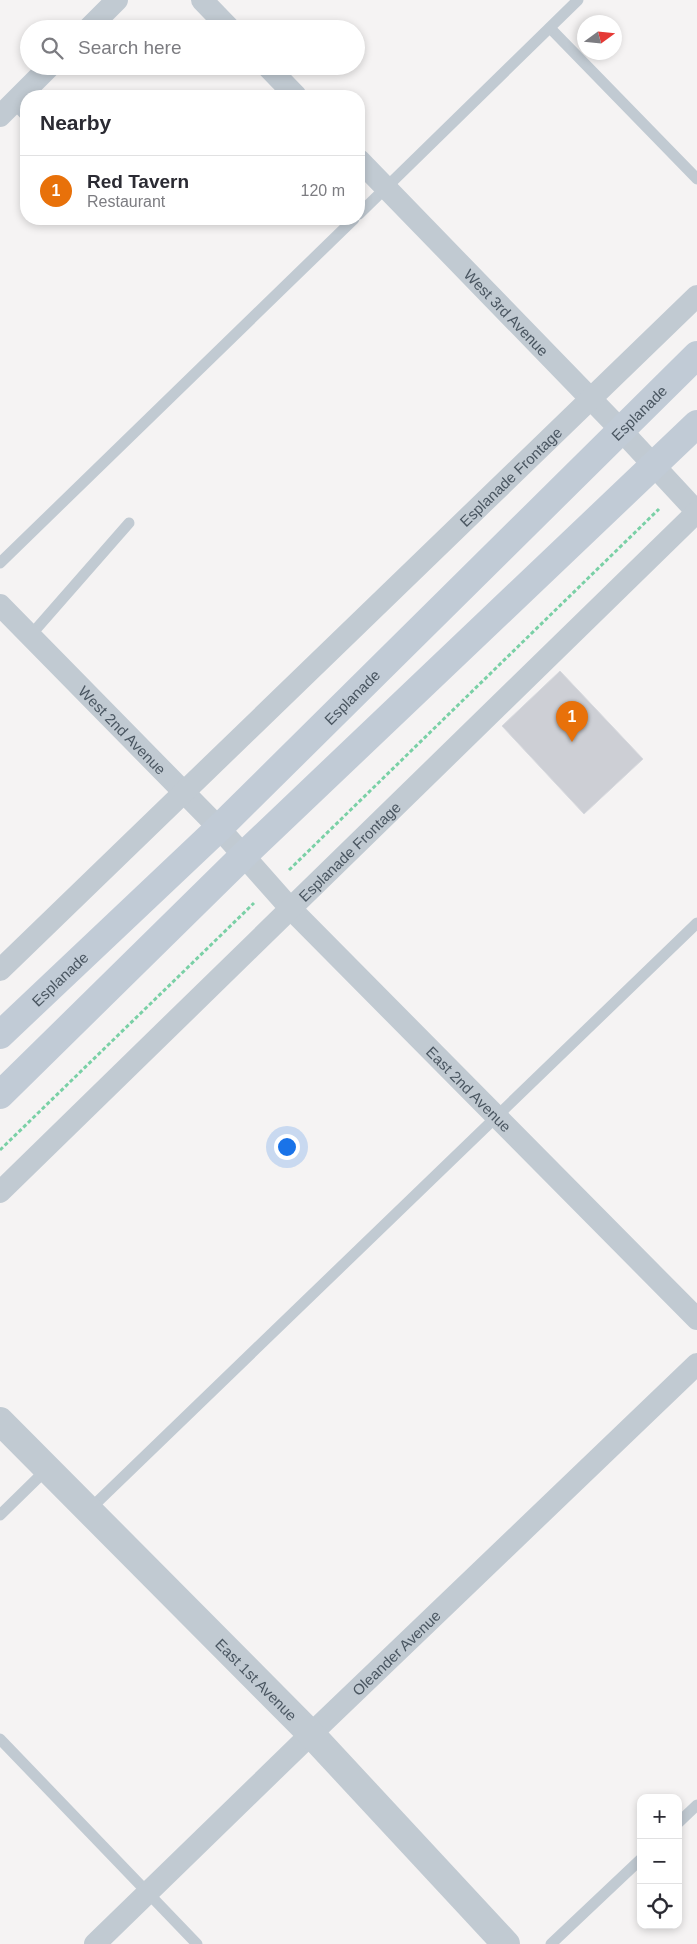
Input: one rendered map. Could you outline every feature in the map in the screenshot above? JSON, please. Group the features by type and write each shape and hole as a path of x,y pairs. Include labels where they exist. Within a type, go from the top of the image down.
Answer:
{"main road":[{"name":"Esplanade","path":"0,1035 219,828 620,428 697,354"},
{"path":"0,1095 244,855 697,424"}],"street":[{"path":"97,20 116,0"},
{"path":"202,0 221,20"},
{"path":"30,90 43,75"},
{"path":"275,75 290,90"},
{"name":"West 3rd Avenue","path":"365,166 620,428 697,512"},
{"name":"Esplanade Frontage","path":"0,970 697,296"},
{"name":"Esplanade Frontage","path":"0,1192 697,512"},
{"name":"West 2nd Avenue","path":"0,605 244,855"},
{"name":"East 2nd Avenue","path":"244,855 290,908 697,1319"},
{"name":"Oleander Avenue","path":"95,1944 697,1364"},
{"name":"East 1st Avenue","path":"0,1420 311,1734 506,1944"}],"lane":[{"path":"365,208 578,0"},
{"path":"550,28 697,179"},
{"path":"0,563 348,225"},
{"path":"30,636 129,523"},
{"path":"89,1510 697,923"},
{"path":"0,1515 48,1469"},
{"path":"0,1739 197,1944"},
{"path":"682,1819 697,1805"},
{"path":"551,1944 637,1863"}],"path":[{"path":"0,1150 678,491"}],"building":[{"path":"560,671 643,759 584,814 502,726"}],"place":[{"name":"Red Tavern","path":"572,742"}]}
